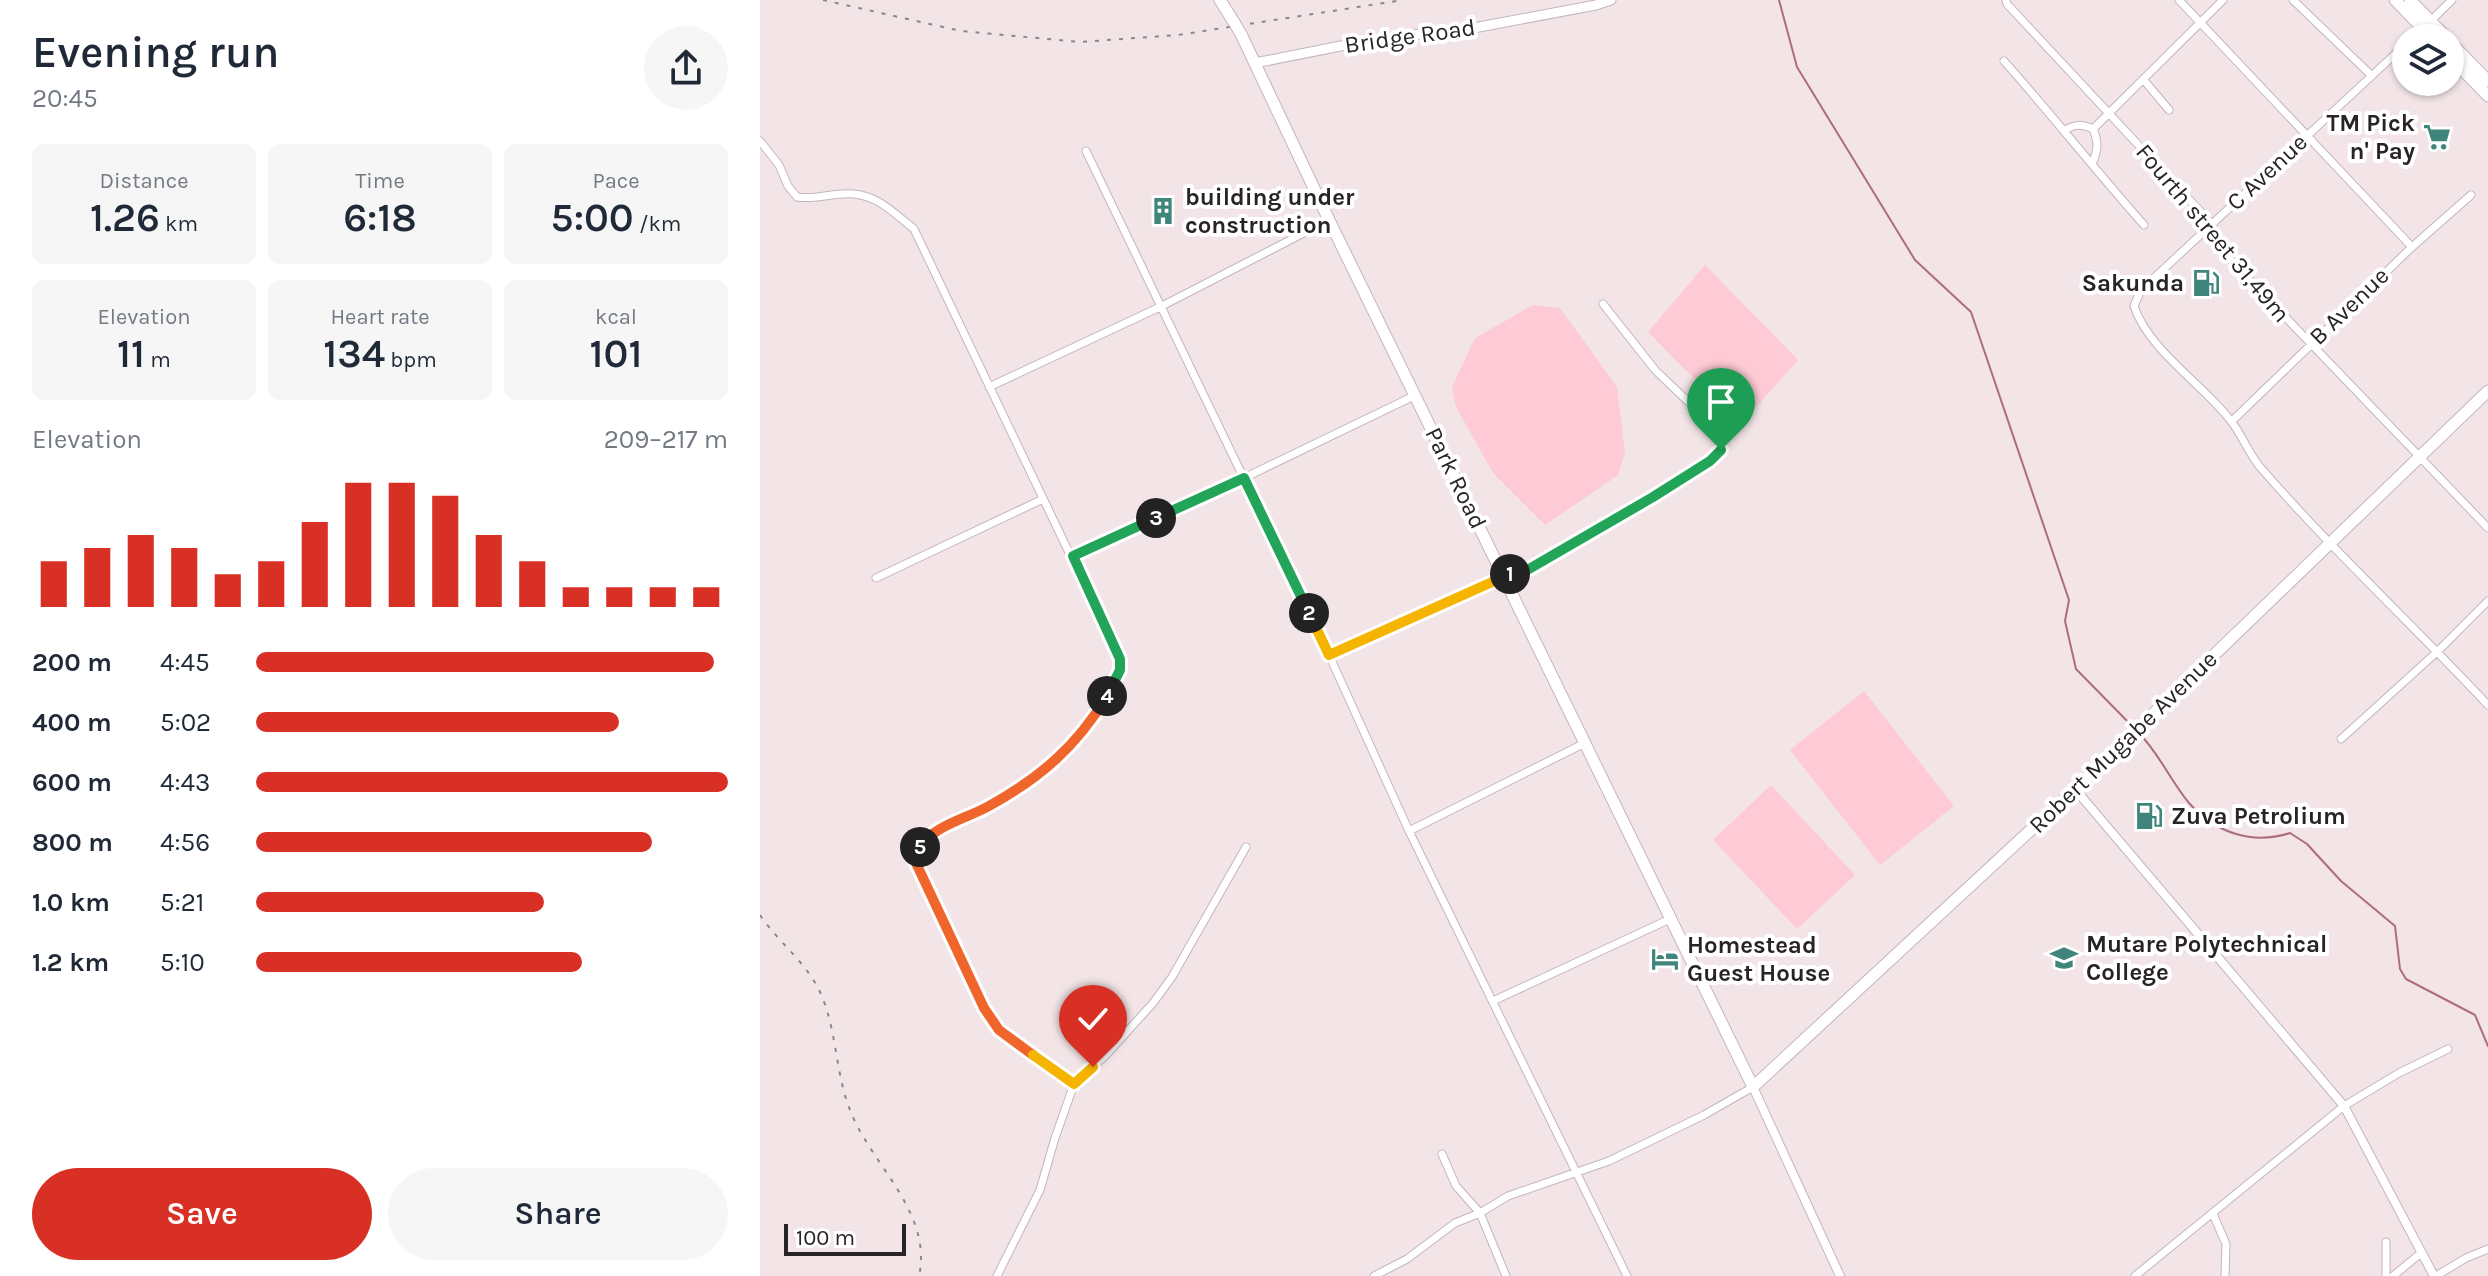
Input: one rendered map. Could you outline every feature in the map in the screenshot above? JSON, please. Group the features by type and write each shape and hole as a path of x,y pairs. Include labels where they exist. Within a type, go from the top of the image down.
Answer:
{"highway":[{"name":"Park Road","path":"1220,0 1255,63 1753,1087"},
{"path":"2395,0 2426,24"},
{"path":"2410,0 2426,24"},
{"path":"2464,56 2488,81"},
{"path":"2464,71 2488,96"},
{"name":"Robert Mugabe Avenue","path":"1753,1087 2075,789 2488,391"}],"main road":[{"name":"Bridge Road","path":"1255,63 1371,40 1479,27 1611,0"}],"street":[{"path":"2179,0 2412,247"},
{"path":"2093,129 2223,0"},
{"path":"2293,0 2372,76"},
{"path":"2428,24 2452,0"},
{"name":"Fourth street 31,49m","path":"2007,2 2212,224 2220,249 2488,528"},
{"name":"C Avenue","path":"2232,421 2138,319 2134,306 2141,290 2392,57"},
{"path":"2004,61 2144,225"},
{"path":"2143,79 2169,110"},
{"path":"2065,130 2074,125 2093,129"},
{"path":"2092,164 2098,150 2093,129"},
{"path":"760,141 779,165 788,186 797,197 809,199 854,194 876,199 914,229 1120,659 1118,677 1091,722 1066,752 1046,770 991,805 930,835 921,843 916,863 984,1008 999,1030 1074,1084"},
{"path":"1086,151 1329,655 1409,831 1627,1276"},
{"name":"B Avenue","path":"2232,421 2309,344 2471,195"},
{"path":"989,387 1162,306 1329,220"},
{"path":"1329,655 1503,576 1529,569 1653,497 1710,461 1721,450 1723,436 1713,423 1656,371 1603,304"},
{"path":"1073,556 1416,395"},
{"path":"2232,421 2258,464 2330,543 2488,705"},
{"path":"876,578 1043,499"},
{"path":"2341,739 2488,601"},
{"path":"1409,831 1585,743"},
{"path":"2075,789 2344,1106 2435,1276 2488,1249"},
{"path":"997,1276 1040,1190 1074,1084 1116,1045 1172,977 1246,847"},
{"path":"1493,1001 1670,919"},
{"path":"2135,1276 2344,1106 2399,1073 2448,1049"},
{"path":"1374,1276 1407,1259 1455,1223 1480,1213 1508,1196 1609,1161 1704,1115 1753,1087 1840,1276"},
{"path":"1442,1154 1456,1186 1480,1213 1506,1276"},
{"path":"2213,1214 2226,1244 2225,1276"},
{"path":"2386,1242 2386,1276"},
{"path":"2393,1276 2421,1253"}],"shaded area":[{"path":"1705,265 1798,360 1740,425 1648,332"},
{"path":"1533,305 1560,308 1617,387 1625,453 1618,475 1545,525 1493,473 1456,407 1452,387 1475,338"},
{"path":"1864,691 1954,806 1880,865 1790,750"},
{"path":"1771,785 1855,875 1797,929 1713,840"}],"waterway":[{"path":"1779,0 1797,67 1915,260 1971,312 2069,600 2065,621 2076,669 2134,728"},
{"path":"2138,732 2189,803 2211,822 2249,837 2290,833 2307,844 2341,881 2395,926 2400,969 2406,979 2475,1015 2488,1046"}],"railway":[{"path":"823,0 961,31 1080,42 1178,35 1403,0"},
{"path":"760,915 807,971 820,992 830,1021 841,1081 850,1110 898,1190 917,1231 921,1253 919,1276"}],"place":[{"name":"TM Pick n' Pay","path":"2437,137"},
{"name":"building under construction","path":"1163,211"},
{"name":"Sakunda","path":"2206,283"},
{"name":"Zuva Petrolium","path":"2149,816"},
{"name":"Mutare Polytechnical College","path":"2064,958"},
{"name":"Homestead Guest House","path":"1665,959"}],"route":[{"path":"1093,1067 1074,1084 999,1030 978,998 916,863 921,843 930,835 991,805 1046,770 1066,752 1091,722 1118,677 1120,659 1073,556 1244,478 1329,655 1503,576 1529,569 1653,497 1710,461 1721,450"}]}
